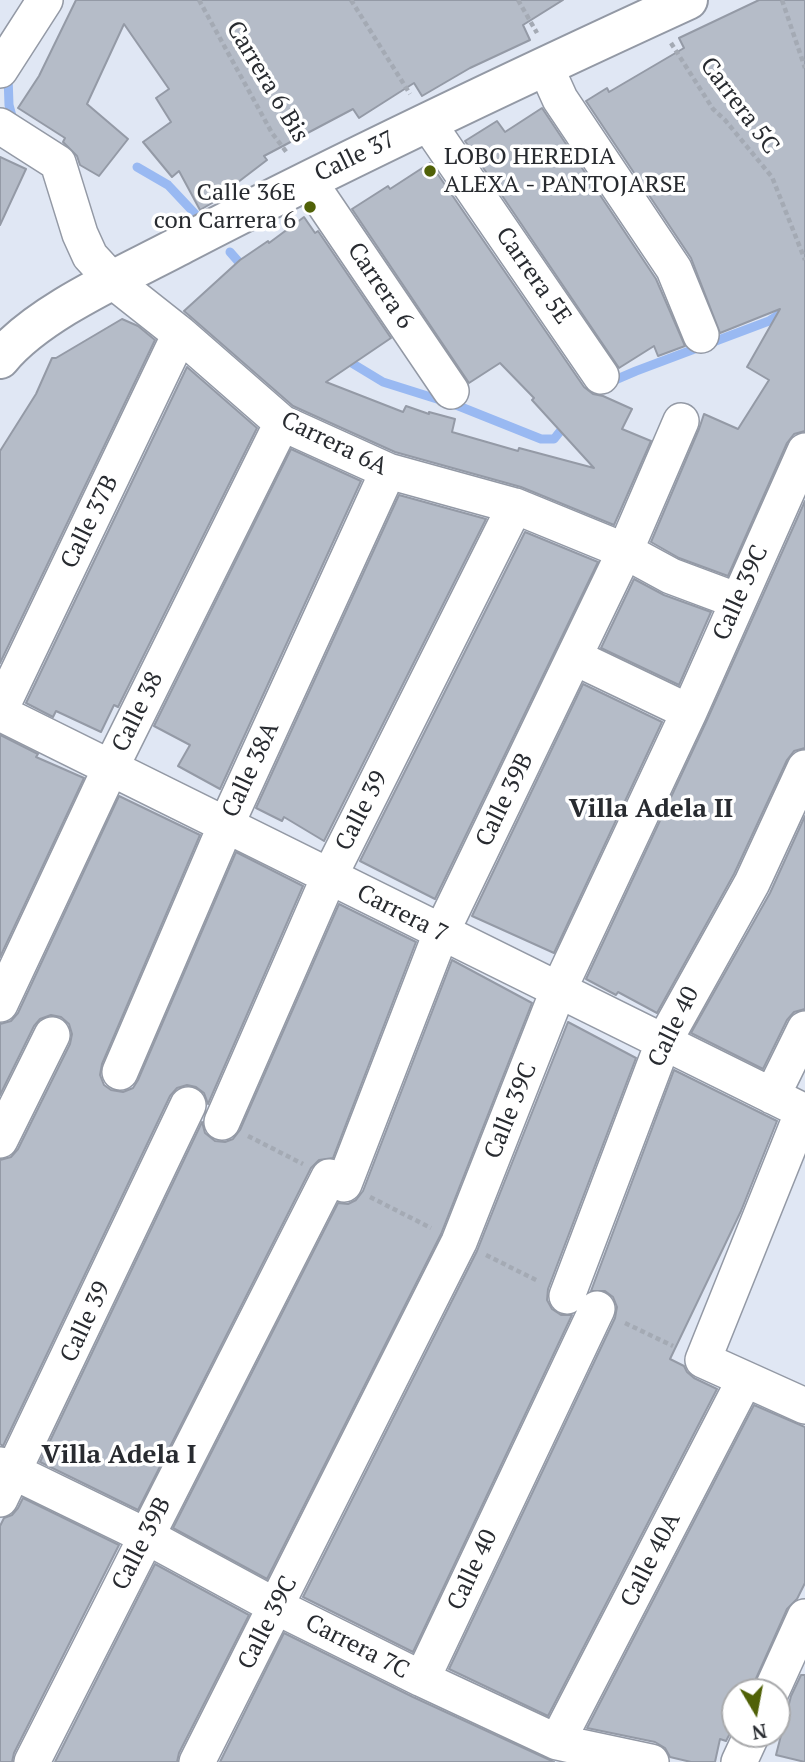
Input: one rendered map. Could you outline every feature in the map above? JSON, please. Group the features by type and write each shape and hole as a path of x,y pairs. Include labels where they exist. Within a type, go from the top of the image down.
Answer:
{"main road":[{"name":"Calle 37","path":"0,359 13,343 44,319 113,281 427,122 688,0"}],"street":[{"path":"0,70 45,0"},
{"path":"546,68 559,99 674,269 701,335"},
{"name":"Carrera 5E","path":"427,122 601,376"},
{"name":"Carrera 6A","path":"0,126 58,163 80,234 90,256 113,281 180,334 282,423 388,471 515,506 625,551 671,576 738,601"},
{"name":"Carrera 6","path":"309,180 451,391"},
{"name":"Calle 37B","path":"0,712 180,334"},
{"name":"Calle 39B","path":"32,1762 146,1536 336,1181 441,933 625,551 681,421"},
{"name":"Calle 38","path":"0,1004 110,769 282,423"},
{"name":"Calle 39C","path":"197,1762 459,1242 558,991 690,712 804,456"},
{"name":"Calle 38A","path":"120,1072 226,825 388,471"},
{"name":"Calle 39","path":"222,1122 329,877 515,506"},
{"path":"574,657 690,712"},
{"name":"Carrera 7","path":"0,712 804,1112"},
{"name":"Calle 40","path":"422,1679 582,1303 663,1043 752,883 805,768"},
{"path":"772,1096 805,1029"},
{"path":"0,1140 52,1035"},
{"name":"Calle 39","path":"5,1479 188,1105"},
{"path":"804,1112 703,1360 805,1406"},
{"name":"Calle 40A","path":"557,1742 745,1379"},
{"name":"Carrera 7C","path":"5,1479 146,1536 277,1607 557,1742 651,1762"},
{"path":"778,1678 803,1624"}],"path":[{"name":"Carrera 6 Bis","path":"199,0 271,133 309,180"},
{"path":"351,0 427,122"},
{"path":"782,0 805,68"},
{"name":"Carrera 5C","path":"654,16 713,109 772,177 805,260"}],"building":[{"path":"76,0 563,0 523,25 530,40 470,68 422,96 414,83 359,118 353,109 264,156 267,160 229,189 231,192 200,210 179,171 172,177 143,142 171,122 156,98 169,89 124,24 87,104 128,139 99,176 80,165 77,156 63,142 65,138 18,108 39,76"},
{"path":"759,0 805,0 805,431 794,434 787,443 728,576 679,558 651,542 704,414 738,429 769,380 747,367 780,309 720,333 691,258 586,101 607,88 609,92 684,48 679,38"},
{"path":"542,108 656,279 685,346 658,356 654,346 619,368 465,141 497,121 505,132"},
{"path":"0,157 26,169 0,225"},
{"path":"430,163 584,387 593,394 632,409 622,429 651,441 614,525 521,487 395,452 293,406 184,311 240,260 304,217 315,233 318,231 391,338 326,382 403,412 406,406 455,419 452,432 518,451 519,448 594,468 500,363 469,383 352,209"},
{"path":"122,319 138,326 155,340 0,663 0,451 36,394 52,358"},
{"path":"187,367 257,428 118,707 114,705 101,732 56,711 53,717 26,703"},
{"path":"291,449 361,481 220,789 178,766 190,745 154,726"},
{"path":"399,495 486,519 324,841 284,817 282,821 256,808"},
{"path":"805,501 805,748 794,751 787,760 734,874 657,1013 586,979 707,720"},
{"path":"525,532 598,562 435,899 360,861"},
{"path":"634,579 664,595 711,612 679,685 601,648"},
{"path":"583,684 662,722 554,953 472,916"},
{"path":"0,735 38,754 36,757 84,778 0,957"},
{"path":"119,796 200,835 102,1064 100,1075 104,1085 111,1090 123,1092 133,1088 138,1080 236,852 303,886 208,1104 204,1093 187,1085 177,1088 170,1096 3,1446 0,1444 0,1160 11,1157 18,1149 70,1044 72,1034 69,1024 61,1017 51,1015 40,1019 0,1095 0,1024 11,1021 18,1013"},
{"path":"805,816 805,1009 794,1012 787,1020 763,1069 691,1033 770,893"},
{"path":"339,904 416,942 333,1158 319,1160 311,1168 138,1510 40,1462 202,1122 205,1133 215,1141 233,1139 240,1130"},
{"path":"452,960 532,1003 441,1234 267,1579 173,1528 338,1203 348,1204 356,1200 363,1191"},
{"path":"568,1022 636,1058 548,1289 547,1300 552,1309 561,1315 572,1315 413,1652 303,1597 477,1251"},
{"path":"674,1070 777,1121 741,1211 670,1359 684,1366 694,1378 717,1389 548,1716 449,1669 615,1318 617,1307 613,1297 605,1291 591,1291"},
{"path":"754,1405 805,1427 805,1583 797,1599 787,1609 756,1678 721,1678 721,1739 715,1762 691,1762 670,1757 665,1748 655,1742 587,1728"},
{"path":"23,1498 119,1545 14,1753 12,1762 0,1762 0,1526 4,1518 12,1515 18,1508"},
{"path":"155,1564 249,1615 179,1753 177,1762 55,1762"},
{"path":"284,1633 413,1697 554,1762 220,1762"},
{"path":"801,1675 805,1675 805,1762 776,1755 778,1748 791,1748 791,1696"}],"waterway":[{"path":"8,76 9,105 13,120"},
{"path":"137,167 168,185 199,218"},
{"path":"230,252 244,268"},
{"path":"608,383 769,321 786,310"},
{"path":"345,359 383,382 456,405 541,439 554,439 566,424"}],"place":[{"name":"LOBO HEREDIA ALEXA - PANTOJARSE","path":"430,171"},
{"name":"Calle 36E con Carrera 6","path":"310,207"}],"district":[{"name":"Villa Adela II","path":"651,810"},
{"name":"Villa Adela I","path":"119,1456"}]}
